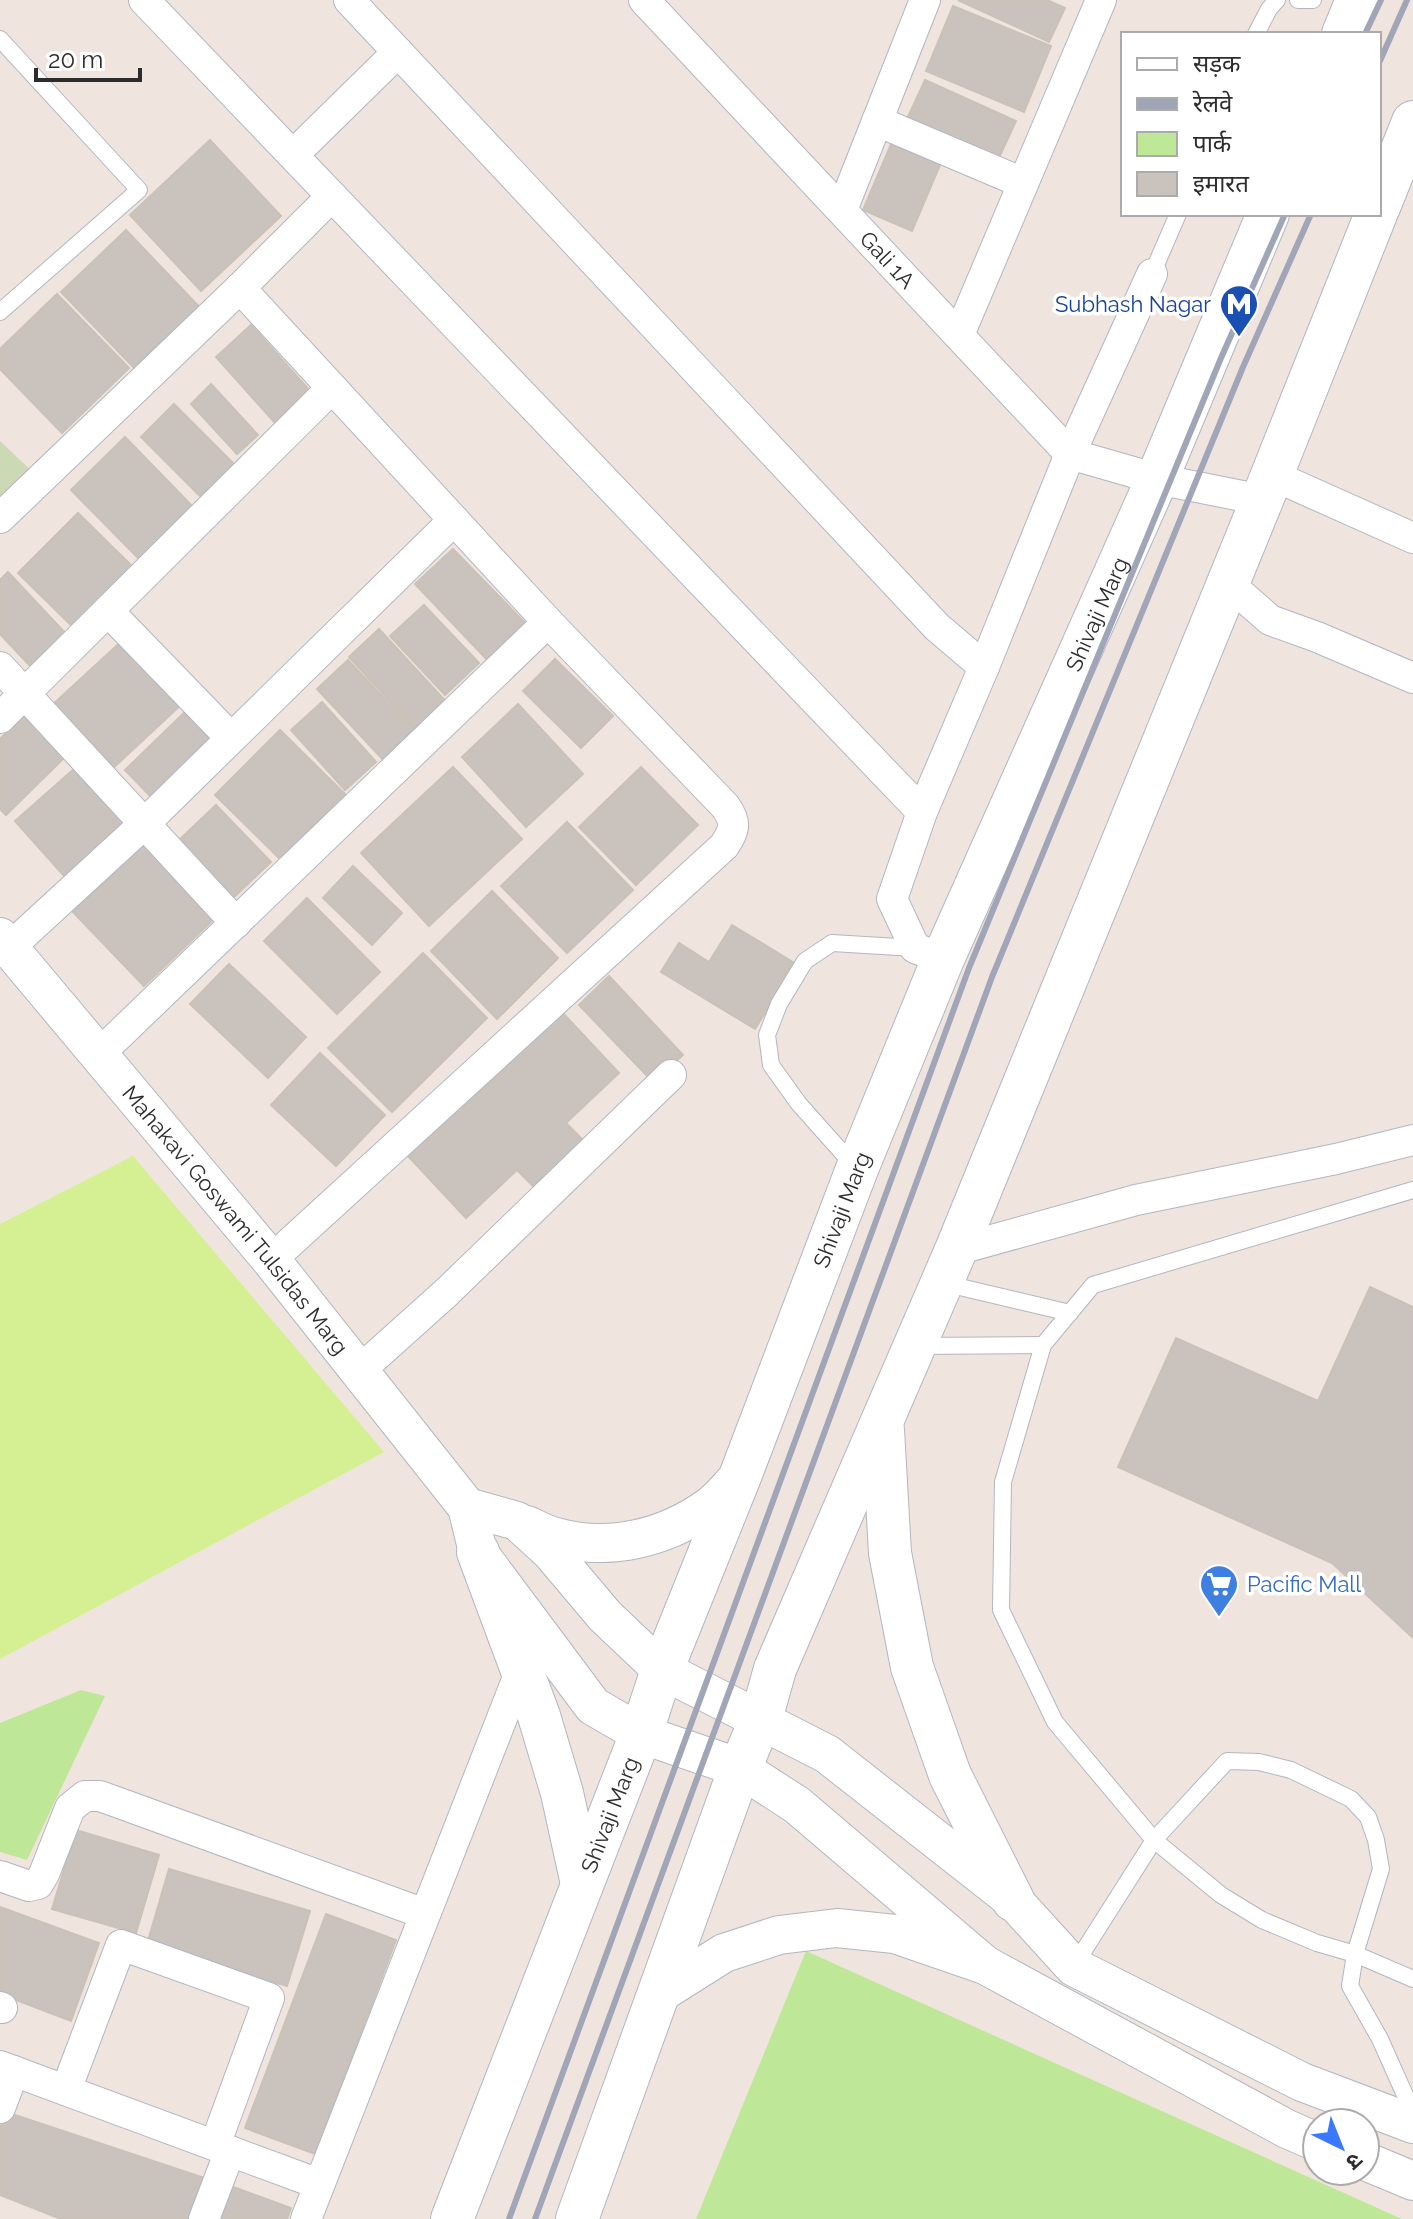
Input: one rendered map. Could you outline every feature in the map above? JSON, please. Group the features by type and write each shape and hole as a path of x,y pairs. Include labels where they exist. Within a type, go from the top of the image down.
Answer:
{"main road":[{"path":"1344,32 1357,0"},
{"path":"1381,202 1413,122"},
{"name":"Shivaji Marg","path":"452,2219 857,1169 929,954 1157,479 1267,216"},
{"path":"577,2219 740,1768 761,1719 775,1669 949,1266 1375,216"},
{"path":"883,1421 890,1553 912,1667 950,1775 1013,1900"},
{"path":"478,1552 539,1716 562,1793 582,1884"}],"street":[{"path":"144,0 922,812"},
{"path":"349,0 937,627 984,667"},
{"path":"842,210 925,0"},
{"path":"959,335 1101,0"},
{"name":"Gali 1A","path":"658,6 842,210 1070,454"},
{"path":"293,155 398,52"},
{"path":"877,121 1023,183"},
{"path":"0,518 332,196"},
{"path":"929,954 892,899 922,812 1070,454 1152,274"},
{"path":"240,288 548,622 725,806 733,817 734,826 724,846 271,1260"},
{"path":"0,718 332,388"},
{"path":"1070,454 1157,479 1267,487 1413,538"},
{"path":"5,942 144,824 454,520"},
{"path":"1228,583 1270,620 1413,678"},
{"path":"108,611 230,737"},
{"path":"98,1055 548,622"},
{"path":"0,667 236,923"},
{"name":"Mahakavi Goswami Tulsidas Marg","path":"5,942 271,1260 467,1507 478,1552 593,1706 641,1734 740,1768 797,1805 985,1965"},
{"path":"359,1371 447,1292 671,1075"},
{"path":"949,1266 1136,1200 1413,1140"},
{"path":"467,1507 517,1521 555,1537 596,1544 638,1540 677,1526 712,1504 741,1474"},
{"path":"517,1521 551,1552 605,1616 662,1670 827,1754 1013,1900 1074,1967 1302,2082 1413,2124"},
{"path":"306,2219 522,1667"},
{"path":"0,1876 29,1886 38,1884 70,1808 85,1796 100,1796 425,1914"},
{"path":"659,1994 724,1953 779,1935 837,1928 895,1934 985,1965 1301,2135"},
{"path":"66,2090 121,1945 269,1998 204,2219"},
{"path":"0,2108 7,2068 319,2184"},
{"path":"1381,2168 1413,2181"}],"lane":[{"path":"1257,32 1276,0"},
{"path":"1298,0 1313,0"},
{"path":"0,39 139,190 0,312"},
{"path":"1152,274 1177,216"},
{"path":"857,1169 799,1104 771,1065 767,1035 779,1004 805,961 832,943 929,954"},
{"path":"1413,1190 1093,1285 1043,1345 1003,1482 1001,1610 1055,1722 1154,1840 1221,1895 1262,1920 1413,1979"},
{"path":"949,1266 1070,1313"},
{"path":"914,1346 1043,1345"},
{"path":"1074,1967 1154,1840 1227,1761 1259,1762 1291,1770 1351,1799 1368,1817 1381,1869 1355,1954 1350,1986 1380,2039 1413,2113"}],"green space":[{"path":"0,441 41,480 0,519"},
{"path":"133,1156 384,1452 0,1659 0,1224"},
{"path":"81,1690 105,1696 27,1860 0,1852 0,1723"},
{"path":"806,1951 1301,2174 1301,2187 1331,2187 1402,2219 696,2219"}],"building":[{"path":"958,0 1047,0 1065,8 1049,42"},
{"path":"953,6 1051,46 1024,112 926,71"},
{"path":"925,80 1016,121 998,160 907,119"},
{"path":"894,137 943,158 912,231 863,210"},
{"path":"210,140 281,216 201,291 130,215"},
{"path":"126,230 206,314 142,376 61,292"},
{"path":"57,294 129,368 62,433 0,369 0,349"},
{"path":"251,325 311,392 276,424 216,357"},
{"path":"211,384 258,435 237,454 191,404"},
{"path":"174,404 237,467 204,500 141,437"},
{"path":"125,437 197,511 144,564 71,490"},
{"path":"78,513 142,576 82,636 18,573"},
{"path":"453,549 533,631 495,668 415,584"},
{"path":"8,572 68,636 33,669 0,634 0,580"},
{"path":"424,605 479,663 445,695 390,636"},
{"path":"379,629 451,707 421,735 349,657"},
{"path":"124,639 183,703 110,771 51,706"},
{"path":"555,659 613,716 581,748 523,691"},
{"path":"348,660 419,735 387,764 317,689"},
{"path":"322,702 376,762 345,790 291,730"},
{"path":"518,704 583,774 526,827 462,757"},
{"path":"30,710 70,752 6,815 0,809 0,739"},
{"path":"186,711 217,743 156,802 125,770"},
{"path":"280,730 345,794 280,859 215,795"},
{"path":"83,761 134,818 66,878 15,821"},
{"path":"453,767 522,839 429,926 361,853"},
{"path":"641,767 698,825 636,885 579,827"},
{"path":"216,805 271,862 233,898 178,841"},
{"path":"567,822 633,890 567,953 501,886"},
{"path":"146,842 216,917 144,986 72,911"},
{"path":"353,866 402,913 372,945 323,898"},
{"path":"492,891 558,958 497,1019 431,951"},
{"path":"307,898 380,972 337,1014 264,941"},
{"path":"732,925 796,964 755,1029 661,972 679,943 709,962"},
{"path":"423,953 487,1018 392,1112 328,1048"},
{"path":"229,964 306,1037 268,1078 190,1004"},
{"path":"609,976 683,1055 653,1082 579,1005"},
{"path":"560,1010 619,1073 566,1123 587,1144 538,1191 517,1170 466,1218 407,1155"},
{"path":"320,1053 385,1115 336,1166 271,1105"},
{"path":"1370,1287 1413,1307 1413,1638 1332,1563 1118,1467 1176,1338 1318,1401"},
{"path":"76,1830 159,1855 136,1933 52,1909"},
{"path":"169,1869 310,1911 287,1986 147,1944"},
{"path":"0,1907 99,1943 71,2021 0,1994"},
{"path":"326,1914 396,1940 315,2154 245,2128"},
{"path":"6,2112 207,2179 194,2219 61,2219 0,2195 0,2128"},
{"path":"228,2185 291,2208 287,2219 216,2219"}],"railway":[{"path":"1366,32 1381,0"},
{"path":"1381,58 1407,0"},
{"path":"509,2219 969,968 1221,358 1284,216"},
{"path":"535,2219 992,977 1243,367 1310,216"}],"place":[{"name":"Subhash Nagar","path":"1239,338"},
{"name":"Pacific Mall","path":"1219,1618"}]}
